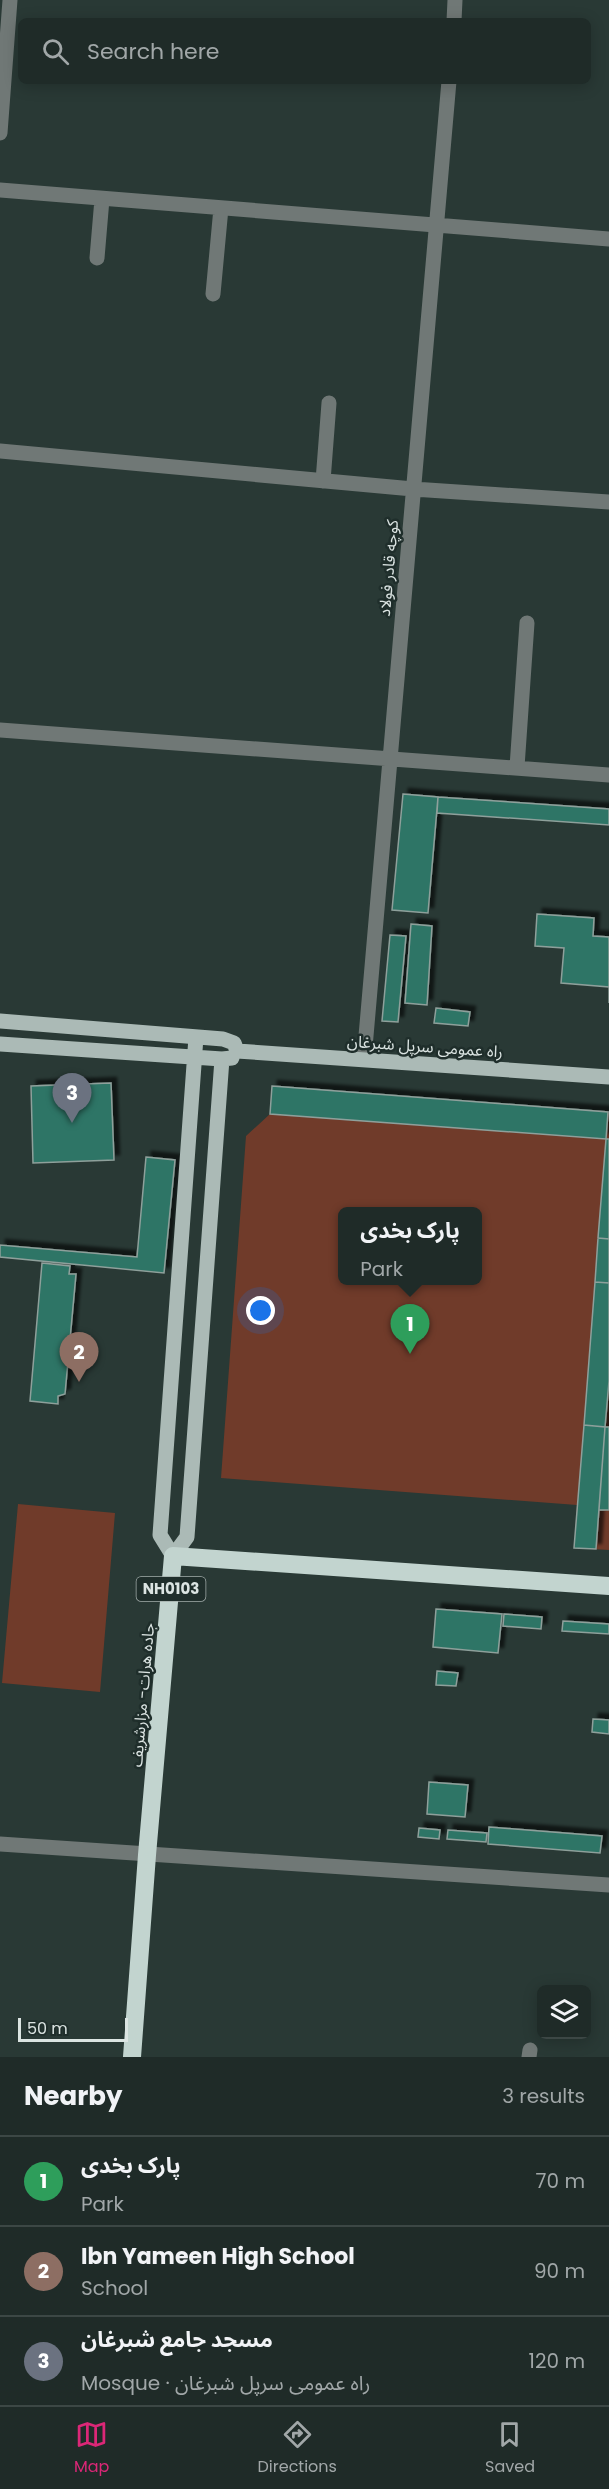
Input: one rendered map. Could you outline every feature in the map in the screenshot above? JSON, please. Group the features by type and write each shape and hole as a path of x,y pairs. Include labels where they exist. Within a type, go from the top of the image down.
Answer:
{"highway":[{"name":"NH0103","path":"173,1556 609,1586"},
{"name":"جاده هرات- مزارشریف","path":"132,2057 173,1556"}],"main road":[{"name":"راه عمومی سرپل شبرغان","path":"0,1021 223,1039 234,1043 237,1051 609,1077"},
{"path":"196,1037 160,1535 173,1556 187,1537 222,1059"},
{"path":"0,1044 222,1059 232,1058 237,1051"}],"street":[{"path":"0,133 10,0"},
{"path":"454,18 455,0"},
{"name":"کوچه قادر فولاد","path":"364,1059 449,84"},
{"path":"0,190 609,239"},
{"path":"96,258 102,199"},
{"path":"213,294 221,208"},
{"path":"323,481 329,403"},
{"path":"0,451 413,489 609,502"},
{"path":"517,767 527,623"},
{"path":"0,730 609,775"},
{"path":"0,1844 609,1885"}],"shaded area":[{"path":"272,1086 609,1112 609,1550 574,1548 577,1505 221,1478 246,1136 270,1114"},
{"path":"18,1504 115,1513 100,1692 2,1683"}],"building":[{"path":"403,794 438,797 428,913 392,910"},
{"path":"438,797 609,809 609,825 437,813"},
{"path":"537,914 594,918 593,936 609,937 609,987 561,983 564,948 535,946"},
{"path":"411,924 432,926 427,1005 405,1003"},
{"path":"390,935 406,936 398,1022 382,1021"},
{"path":"436,1008 470,1012 468,1026 434,1023"},
{"path":"111,1083 114,1160 33,1163 31,1086"},
{"path":"272,1086 608,1112 606,1139 270,1114"},
{"path":"606,1139 609,1139 609,1239 598,1238"},
{"path":"146,1157 175,1160 164,1273 0,1257 0,1245 137,1257"},
{"path":"598,1238 609,1239 609,1283 595,1282"},
{"path":"42,1263 70,1266 69,1274 76,1274 65,1394 58,1396 58,1404 30,1401"},
{"path":"595,1282 609,1283 609,1381 605,1427 584,1425"},
{"path":"584,1425 605,1427 596,1549 574,1548"},
{"path":"605,1427 609,1427 609,1510 599,1510"},
{"path":"436,1609 502,1614 498,1653 433,1647"},
{"path":"504,1614 542,1617 541,1629 503,1626"},
{"path":"563,1621 609,1624 609,1634 562,1631"},
{"path":"437,1671 458,1673 456,1686 436,1685"},
{"path":"593,1719 609,1720 609,1734 592,1732"},
{"path":"429,1782 468,1785 465,1817 427,1814"},
{"path":"489,1827 602,1836 600,1853 488,1844"},
{"path":"419,1828 440,1830 439,1839 418,1837"},
{"path":"448,1830 487,1833 486,1842 447,1839"}],"place":[{"name":"مسجد جامع شبرغان","path":"72,1123"},
{"name":"پارک بخدی","path":"410,1354"},
{"name":"Ibn Yameen High School","path":"79,1382"}]}
